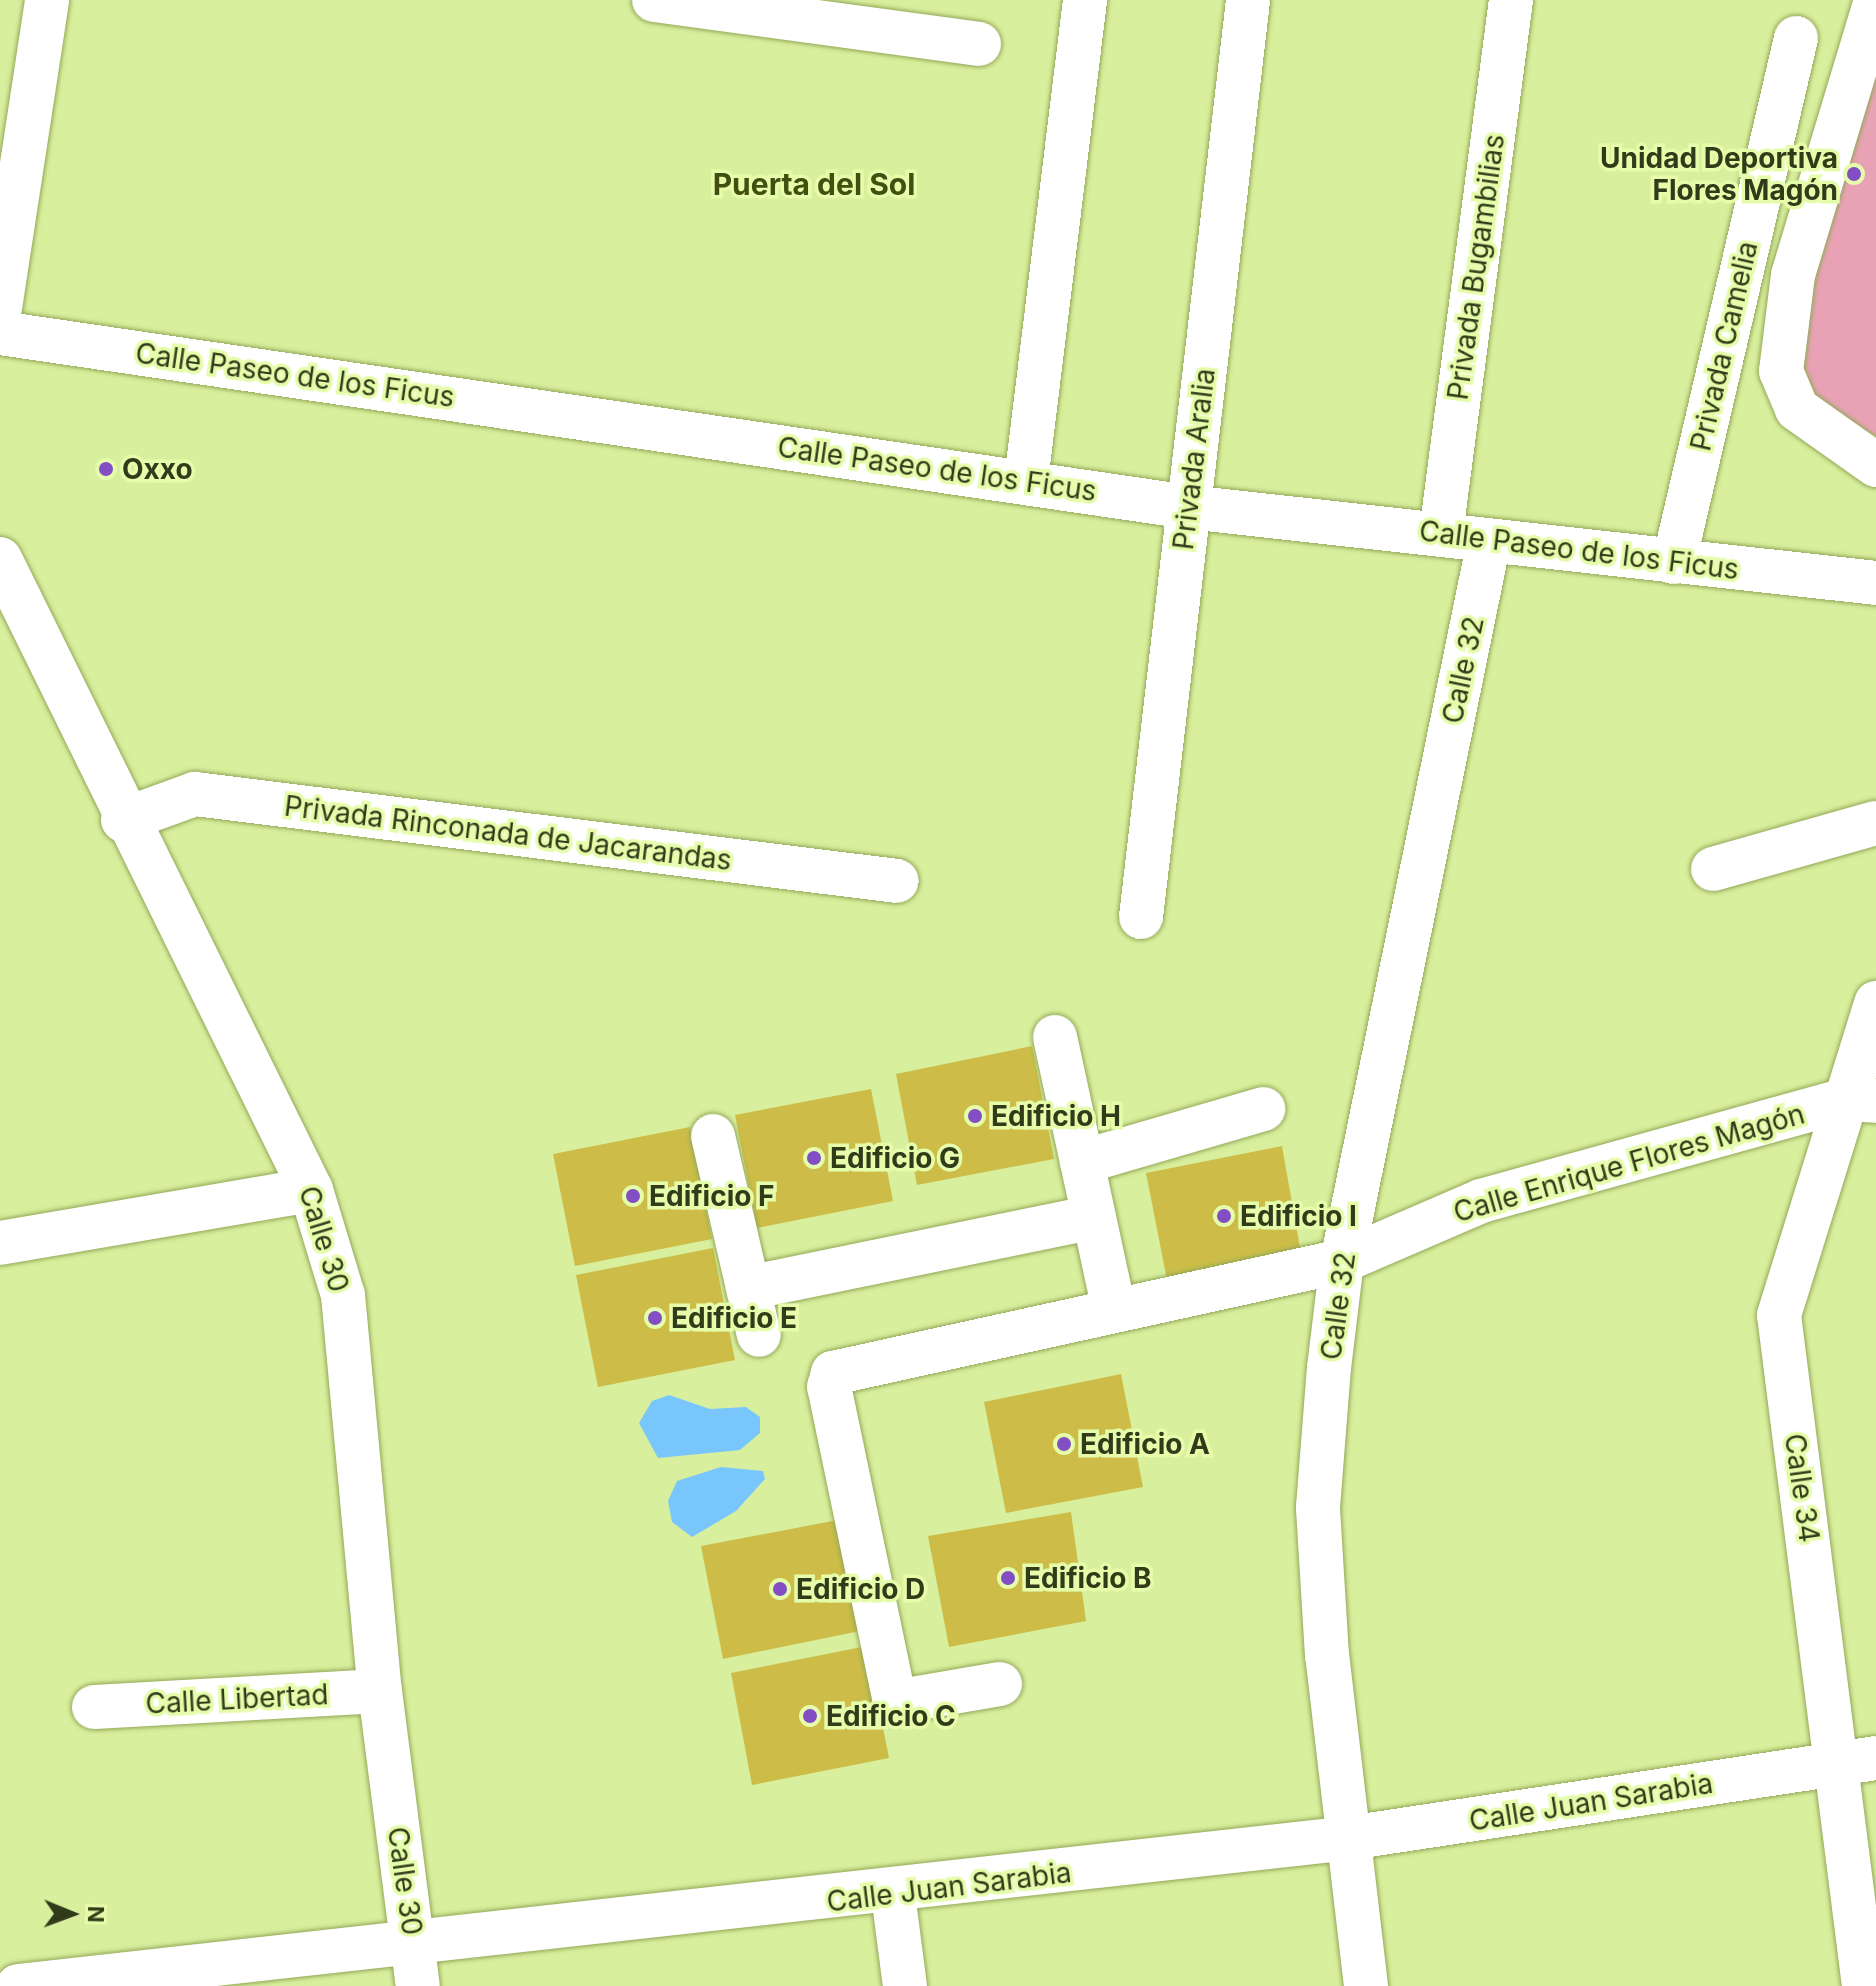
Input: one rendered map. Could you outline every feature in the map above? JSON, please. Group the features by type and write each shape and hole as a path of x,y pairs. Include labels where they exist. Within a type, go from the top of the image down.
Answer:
{"street":[{"path":"0,308 47,0"},
{"path":"654,0 979,44"},
{"path":"1026,481 1085,0"},
{"name":"Privada Aralia","path":"1141,917 1248,0"},
{"name":"Privada Bugambilias","path":"1441,533 1511,0"},
{"path":"1876,0 1781,329 1781,371 1797,409 1876,465"},
{"name":"Privada Camelia","path":"1674,562 1796,38"},
{"name":"Calle Paseo de los Ficus","path":"0,333 1188,507 1876,583"},
{"name":"Calle 32","path":"1366,1986 1318,1507 1342,1261 1489,541"},
{"name":"Calle 30","path":"0,559 123,820 311,1190 343,1295 380,1691 416,1966"},
{"name":"Privada Rinconada de Jacarandas","path":"123,820 195,794 897,881"},
{"path":"1713,869 1876,823"},
{"name":"Calle 34","path":"1864,1986 1857,1761 1779,1315 1863,1100 1876,1003"},
{"path":"1055,1037 1114,1311"},
{"name":"Calle Enrique Flores Magón","path":"1000,1684 895,1702 829,1387 833,1373 1342,1261 1481,1201 1863,1100"},
{"path":"1082,1162 1263,1109"},
{"path":"713,1136 759,1335"},
{"path":"0,1243 311,1190"},
{"path":"748,1288 1094,1217"},
{"name":"Calle Libertad","path":"94,1707 380,1691"},
{"name":"Calle Juan Sarabia","path":"18,1986 416,1966 893,1894 1349,1838 1857,1761"},
{"path":"893,1894 905,1986"}],"shaded area":[{"name":"Unidad Deportiva Flores Magón","path":"1876,30 1876,436 1808,399 1795,368 1798,281"}],"water":[{"path":"669,1395 710,1409 746,1407 760,1417 760,1433 740,1450 658,1458 639,1423 652,1401"},
{"path":"721,1467 763,1471 765,1479 736,1511 692,1537 672,1522 668,1501 677,1481"}],"building":[{"name":"Edificio H","path":"1032,1046 1054,1159 917,1185 896,1074"},
{"name":"Edificio G","path":"871,1089 893,1201 757,1228 735,1115"},
{"name":"Edificio F","path":"690,1127 712,1239 575,1266 553,1154"},
{"name":"Edificio I","path":"1282,1146 1302,1259 1168,1285 1146,1173"},
{"name":"Edificio E","path":"713,1248 735,1360 598,1387 576,1275"},
{"name":"Edificio A","path":"1121,1374 1143,1487 1006,1513 984,1402"},
{"name":"Edificio B","path":"1071,1512 1086,1621 949,1647 928,1536"},
{"name":"Edificio D","path":"838,1520 860,1631 723,1659 701,1546"},
{"name":"Edificio C","path":"867,1646 889,1758 752,1785 731,1673"}],"place":[{"name":"Unidad Deportiva Flores Magón","path":"1854,174"},
{"name":"Oxxo","path":"106,469"},
{"name":"Edificio H","path":"975,1116"},
{"name":"Edificio G","path":"814,1158"},
{"name":"Edificio F","path":"633,1196"},
{"name":"Edificio I","path":"1224,1216"},
{"name":"Edificio E","path":"655,1318"},
{"name":"Edificio A","path":"1064,1444"},
{"name":"Edificio B","path":"1008,1578"},
{"name":"Edificio D","path":"780,1589"},
{"name":"Edificio C","path":"810,1716"}],"district":[{"name":"Puerta del Sol","path":"814,184"}]}
